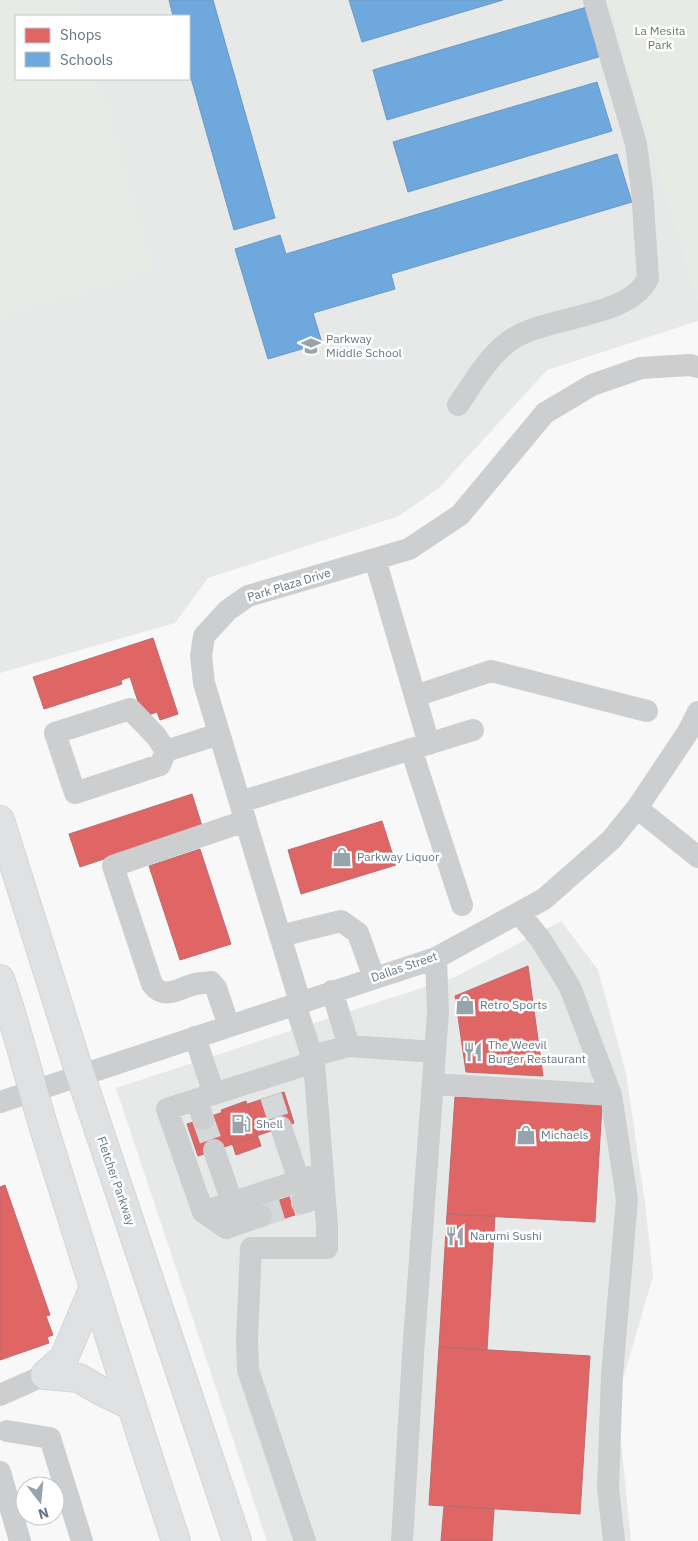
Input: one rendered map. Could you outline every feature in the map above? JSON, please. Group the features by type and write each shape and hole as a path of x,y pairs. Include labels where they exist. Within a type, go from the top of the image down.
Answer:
{"main road":[{"name":"Fletcher Parkway","path":"0,820 80,1074 237,1541"},
{"path":"0,979 12,1014 32,1091 176,1541"},
{"path":"45,1374 64,1358 94,1287"},
{"path":"45,1374 79,1378 102,1392 132,1406"}],"street":[{"path":"458,405 488,361 508,342 524,332 618,304 635,296 648,278 642,191 636,144 594,0"},
{"name":"Park Plaza Drive","path":"305,1541 248,1370 246,1338 251,1248 326,1248 323,1173 313,1059 280,936 204,683 200,656 204,636 228,610 248,596 409,549 460,515 545,413 592,385 641,368 690,365 698,367"},
{"path":"375,559 415,696 420,746 462,905"},
{"path":"415,696 492,671 646,712"},
{"path":"166,751 156,736 130,710 55,733 75,793 160,765 166,751 219,734"},
{"name":"Dallas Street","path":"0,1102 436,958 544,900 611,840 637,808 688,732 698,712"},
{"path":"229,1026 216,988 211,982 164,993 157,991 152,984 113,866 242,812 420,746 473,730"},
{"path":"637,808 698,857"},
{"path":"519,913 541,940 570,987 611,1095 627,1199 612,1375 608,1488 614,1541"},
{"path":"280,936 341,921 358,933 374,978"},
{"path":"402,1541 413,1355 438,1012 436,958"},
{"path":"332,992 349,1046"},
{"path":"195,1037 205,1104"},
{"path":"261,1216 226,1228 203,1212 167,1109 205,1104 268,1087 313,1059 349,1046 435,1052"},
{"path":"433,1084 611,1095"},
{"path":"281,1127 299,1181"},
{"path":"214,1150 232,1202"},
{"path":"203,1212 323,1173"},
{"path":"302,1203 324,1196"},
{"path":"0,1395 45,1374"},
{"path":"0,1402 3,1434 50,1438 82,1541"},
{"path":"0,1472 20,1541"}],"shaded area":[{"name":"Parkway Middle School","path":"0,0 610,0 698,298 698,321 547,370 440,487 399,516 208,578 175,623 0,673"},
{"path":"561,921 598,970 626,1073 645,1203 653,1276 617,1400 631,1541 267,1541 116,1088 455,977"}],"green space":[{"path":"0,0 76,0 81,15 15,15 15,80 99,80 153,270 0,317"},
{"name":"La Mesita Park","path":"610,0 698,0 698,298"}],"building: Shops":[{"path":"153,638 178,714 160,720 157,712 143,717 130,677 121,680 122,684 44,709 33,677"},
{"path":"192,794 202,826 80,867 69,834"},
{"name":"Parkway Liquor","path":"382,821 396,865 301,894 288,850"},
{"path":"200,849 231,944 180,960 149,866"},
{"path":"528,966 543,1076 466,1072 455,996"},
{"name":"Shell","path":"284,1092 294,1123 198,1156 187,1124"},
{"name":"Michaels","path":"455,1097 602,1105 595,1222 447,1214"},
{"path":"246,1101 261,1146 236,1155 221,1110"},
{"path":"5,1185 50,1315 46,1316 53,1335 47,1337 49,1343 0,1360 0,1187"},
{"path":"298,1194 304,1212 264,1225 258,1207"},
{"path":"447,1214 495,1216 487,1350 439,1347"},
{"path":"439,1347 590,1356 580,1514 429,1505"},
{"path":"444,1506 494,1509 492,1541 441,1541"}],"building: Schools":[{"path":"169,0 213,0 275,218 234,230 190,75 190,15 173,15"},
{"path":"349,0 503,0 362,42"},
{"path":"590,6 605,55 387,120 373,70"},
{"path":"597,82 612,131 408,192 393,142"},
{"path":"617,154 632,202 391,274 395,289 313,313 322,343 268,359 235,249 280,235 286,254"}],"tunnel":[{"path":"271,1096 281,1127"},
{"path":"203,1119 214,1150"},
{"path":"261,1216 302,1203"}],"place":[{"name":"Parkway Middle School","path":"311,346"},
{"name":"Parkway Liquor","path":"342,857"},
{"name":"Retro Sports","path":"465,1005"},
{"name":"The Weevil Burger Restaurant","path":"473,1052"},
{"name":"Shell","path":"241,1124"},
{"name":"Michaels","path":"526,1135"},
{"name":"Narumi Sushi","path":"455,1236"}]}
